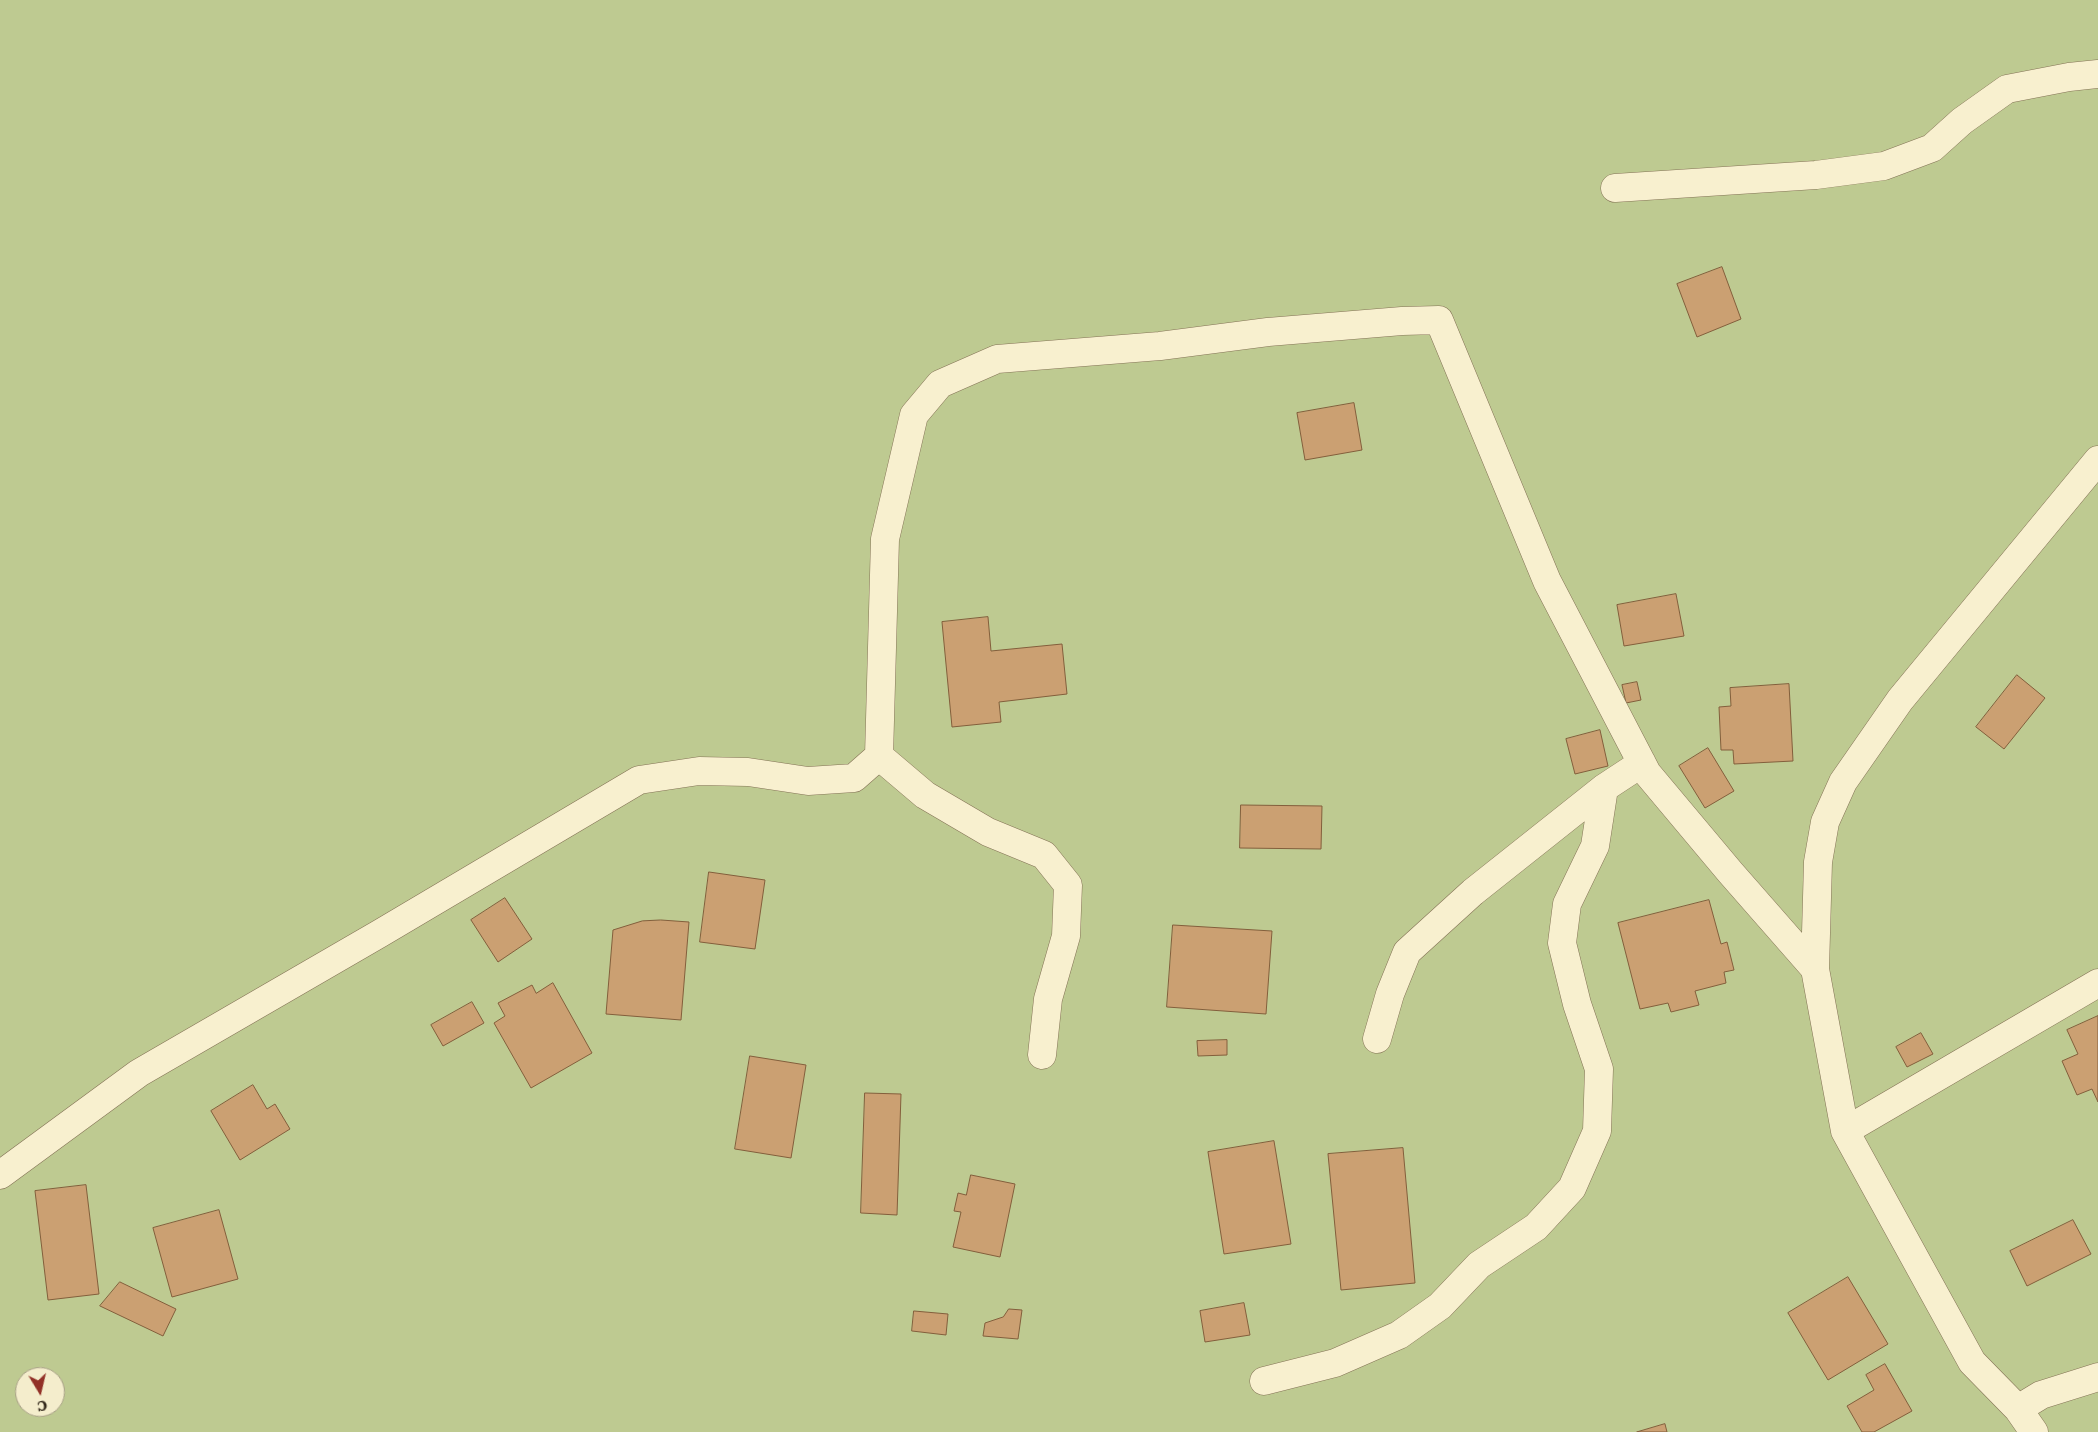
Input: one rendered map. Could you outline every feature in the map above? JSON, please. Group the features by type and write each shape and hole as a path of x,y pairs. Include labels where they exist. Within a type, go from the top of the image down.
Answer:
{"street":[{"path":"1614,188 1816,175 1884,166 1932,148 1962,121 2007,89 2069,77 2098,74"},
{"path":"0,1175 139,1073 380,934 639,780 699,771 748,772 808,781 854,778 879,756 885,539 914,415 940,384 997,359 1160,346 1402,320 1439,320 1547,580 1647,773 1815,969"},
{"path":"2034,1432 2018,1409 1972,1362 1845,1131 1815,969 1818,862 1825,822 1843,782 1900,700 2098,460"},
{"path":"879,756 925,795 988,832 1044,855 1068,885 1066,936 1048,998 1042,1055"},
{"path":"1377,1039 1390,994 1407,952 1473,892 1604,788 1642,763"},
{"path":"1264,1381 1335,1363 1399,1335 1440,1306 1479,1265 1536,1227 1572,1188 1597,1131 1599,1069 1576,1004 1562,943 1567,904 1595,846 1604,788"},
{"path":"1845,1131 2098,982"},
{"path":"2018,1409 2041,1394 2098,1377"}],"green space":[{"path":"0,0 2098,0 2098,1432 0,1432"}],"building":[{"path":"1722,267 1741,319 1697,337 1677,284"},
{"path":"1354,403 1362,450 1305,460 1297,413"},
{"path":"1676,594 1684,636 1624,646 1617,605"},
{"path":"988,617 991,651 1062,644 1067,694 999,702 1001,722 952,727 942,622"},
{"path":"2017,675 2045,698 2004,749 1976,727"},
{"path":"1637,682 1641,700 1626,703 1622,685"},
{"path":"1789,684 1793,761 1734,764 1733,750 1721,750 1719,707 1731,706 1730,688"},
{"path":"1600,730 1608,766 1575,774 1566,739"},
{"path":"1708,748 1734,791 1705,808 1679,766"},
{"path":"1241,805 1322,806 1321,849 1240,848"},
{"path":"709,872 765,880 755,949 700,942"},
{"path":"505,898 532,939 498,962 471,920"},
{"path":"1709,900 1721,944 1727,942 1734,970 1724,972 1726,983 1695,991 1699,1005 1671,1012 1668,1003 1640,1009 1618,923"},
{"path":"642,921 689,922 681,1020 606,1014 613,930"},
{"path":"1173,925 1272,931 1266,1014 1167,1007"},
{"path":"553,983 592,1053 531,1088 494,1023 505,1016 498,1003 532,985 536,993"},
{"path":"472,1002 484,1023 443,1046 431,1025"},
{"path":"2098,1016 2098,1102 2092,1089 2077,1095 2062,1061 2078,1054 2067,1030"},
{"path":"1921,1033 1933,1054 1907,1067 1896,1047"},
{"path":"1227,1040 1227,1055 1198,1056 1197,1041"},
{"path":"750,1056 806,1065 791,1158 735,1149"},
{"path":"253,1085 267,1109 275,1104 290,1129 240,1160 211,1111"},
{"path":"865,1093 901,1094 897,1215 861,1213"},
{"path":"1274,1141 1291,1244 1224,1254 1208,1152"},
{"path":"1403,1148 1415,1283 1341,1290 1328,1154"},
{"path":"971,1175 1015,1184 1000,1257 953,1247 961,1212 954,1211 958,1193 966,1195"},
{"path":"86,1185 99,1294 48,1300 35,1191"},
{"path":"219,1210 238,1279 172,1297 153,1228"},
{"path":"2073,1220 2091,1254 2027,1286 2010,1251"},
{"path":"1848,1277 1888,1344 1828,1380 1788,1313"},
{"path":"120,1282 176,1309 163,1336 100,1306"},
{"path":"1244,1303 1250,1335 1205,1342 1200,1311"},
{"path":"1009,1309 1022,1310 1018,1339 983,1336 985,1323 1003,1317"},
{"path":"914,1311 948,1314 946,1335 912,1331"},
{"path":"1885,1364 1912,1411 1874,1432 1862,1432 1847,1406 1874,1390 1866,1375"},
{"path":"1665,1424 1667,1432 1637,1432"}]}
